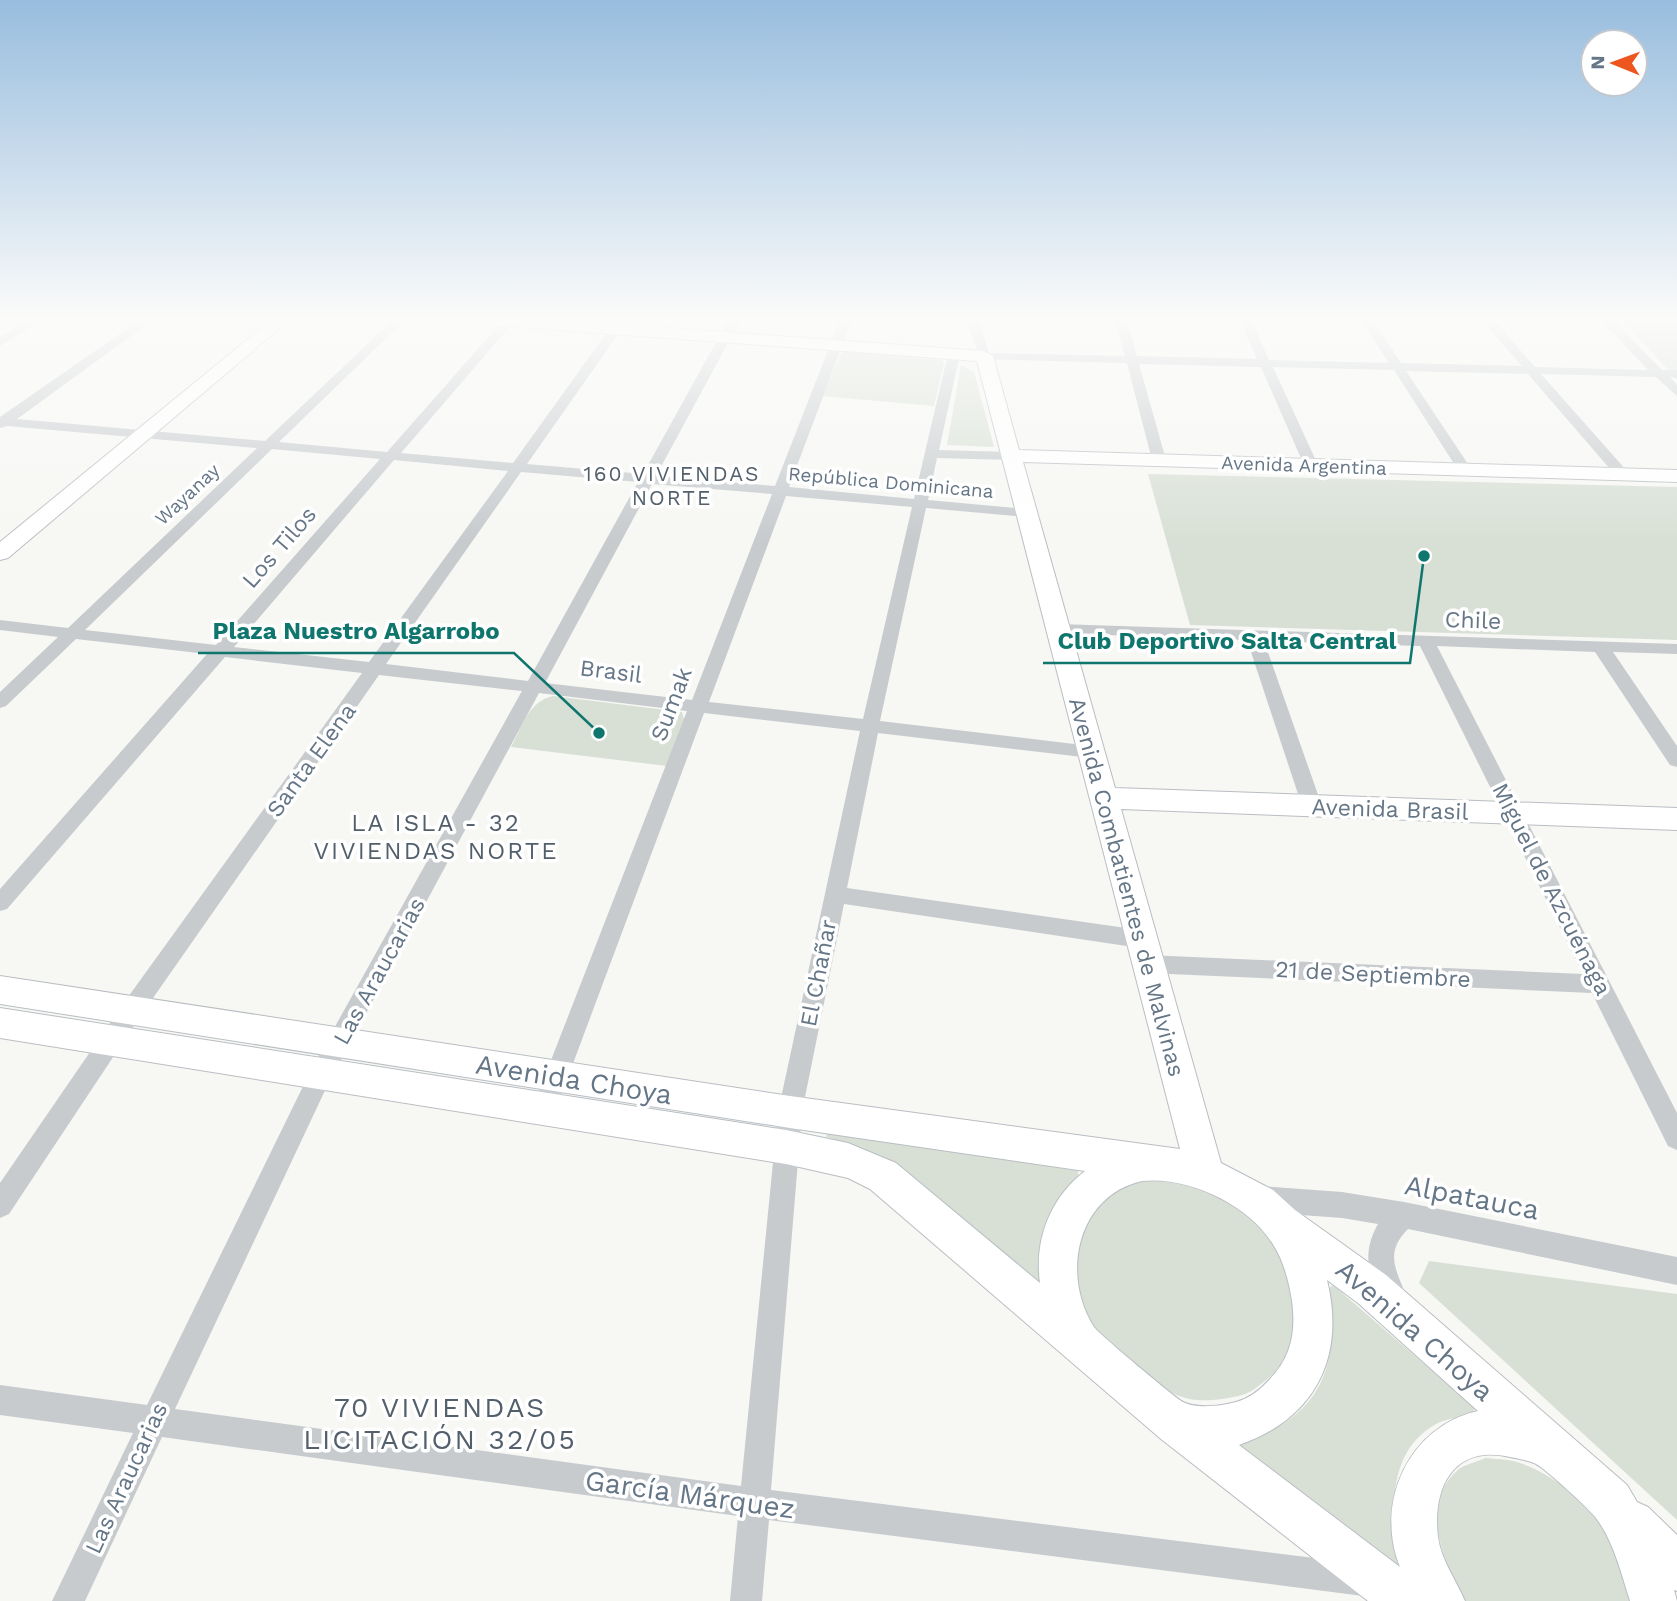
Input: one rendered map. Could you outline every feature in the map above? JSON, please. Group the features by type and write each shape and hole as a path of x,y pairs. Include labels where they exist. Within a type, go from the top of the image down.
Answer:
{"main road":[{"path":"0,553 181,392"},
{"path":"0,532 188,392"},
{"name":"Avenida Combatientes de Malvinas","path":"994,392 1205,1173"},
{"name":"Avenida Argentina","path":"1012,456 1677,476"},
{"name":"Avenida Brasil","path":"1103,798 1677,819"},
{"name":"Avenida Choya","path":"0,990 340,1043 786,1147 845,1158 883,1176 1176,1424"},
{"name":"Avenida Choya","path":"0,1023 321,1074 790,1112 1179,1166 1205,1173 1266,1209 1342,1265 1611,1501"},
{"path":"1083,1348 1060,1291 1057,1259 1062,1228 1079,1200 1110,1174 1150,1163"},
{"path":"1176,1424 1226,1426 1268,1411 1298,1381 1313,1340 1311,1295 1298,1252 1266,1209"},
{"path":"1176,1424 1393,1592"},
{"path":"1441,1601 1419,1557 1415,1515 1423,1474 1442,1449 1470,1435 1505,1433 1547,1446"},
{"path":"1611,1501 1677,1568"},
{"path":"1611,1501 1636,1546 1654,1601"}],"street":[{"path":"1,422 44,392"},
{"name":"Wayanay","path":"0,702 325,392"},
{"name":"Los Tilos","path":"0,903 447,392"},
{"name":"Santa Elena","path":"0,1205 131,1011 571,392"},
{"name":"Las Araucarias","path":"68,1601 321,1074 695,392"},
{"name":"Sumak","path":"550,1093 818,392"},
{"name":"El Chañar","path":"746,1601 790,1112 870,726 945,392"},
{"path":"1141,392 1158,460"},
{"path":"1277,392 1311,465"},
{"path":"1416,392 1465,470"},
{"path":"1550,392 1622,474"},
{"name":"República Dominicana","path":"1,422 1026,513"},
{"name":"Avenida Argentina","path":"931,454 1012,456"},
{"name":"Brasil","path":"0,625 1091,752"},
{"name":"Chile","path":"1058,629 1677,649"},
{"path":"1254,635 1311,806"},
{"name":"Miguel de Azcuénaga","path":"1426,641 1677,1138"},
{"path":"1600,646 1677,760"},
{"name":"21 de Septiembre","path":"835,894 1144,951 1600,984"},
{"name":"Alpatauca","path":"1266,1209 1342,1205 1404,1215 1677,1271"},
{"path":"1404,1215 1387,1230 1379,1251 1385,1279 1404,1318"},
{"name":"García Márquez","path":"0,1401 1393,1592"}],"shaded area":[{"path":"825,392 937,392 934,406 823,396"},
{"path":"956,392 979,392 994,447 947,445"},
{"path":"1148,474 1677,487 1677,640 1190,625"},
{"path":"553,696 682,712 684,719 667,766 511,747 532,709"},
{"path":"827,1132 1078,1171 1078,1176 1054,1207 1042,1286 885,1159 826,1137"},
{"path":"1176,1180 1215,1194 1249,1216 1278,1253 1292,1291 1293,1331 1288,1350 1279,1367 1265,1381 1242,1395 1197,1400 1164,1389 1109,1352 1094,1330 1085,1310 1079,1289 1079,1245 1086,1225 1098,1207 1115,1192 1129,1185"},
{"path":"1429,1261 1677,1294 1677,1520 1419,1283"},
{"path":"1333,1285 1474,1407 1475,1414 1442,1421 1421,1435 1409,1450 1401,1467 1394,1505 1401,1563 1397,1571 1237,1444 1264,1434 1287,1421 1304,1406 1318,1388 1331,1345 1327,1290"},
{"path":"1485,1458 1513,1461 1538,1471 1577,1498 1594,1515 1619,1556 1629,1601 1463,1601 1438,1534 1439,1499 1446,1483 1459,1469"}],"place":[{"name":"Club Deportivo Salta Central","path":"1424,556"},
{"name":"Plaza Nuestro Algarrobo","path":"599,733"}],"district":[{"name":"160 VIVIENDAS NORTE","path":"672,486"},
{"name":"LA ISLA - 32 VIVIENDAS NORTE","path":"436,837"},
{"name":"70 VIVIENDAS LICITACIÓN 32/05","path":"440,1423"}]}
